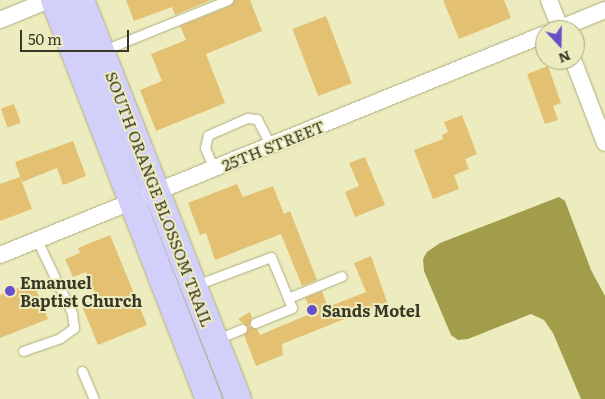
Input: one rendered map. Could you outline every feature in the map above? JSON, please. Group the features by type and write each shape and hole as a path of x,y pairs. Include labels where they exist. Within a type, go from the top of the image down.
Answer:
{"main road":[{"name":"SOUTH ORANGE BLOSSOM TRAIL","path":"54,0 209,399"},
{"name":"SOUTH ORANGE BLOSSOM TRAIL","path":"81,0 215,340 235,398"}],"street":[{"path":"0,20 49,0"},
{"path":"549,0 556,20"},
{"path":"581,20 605,10"},
{"name":"25TH STREET","path":"0,255 535,38"},
{"path":"577,70 605,143"}],"lane":[{"path":"102,51 228,0"},
{"path":"214,169 205,148 208,135 247,118 257,119 271,146"},
{"path":"22,351 60,338 74,328 72,313 38,240"},
{"path":"194,286 271,257 292,308 255,323"},
{"path":"288,298 342,276"},
{"path":"215,340 242,328"},
{"path":"82,371 94,399"}],"shaded area":[{"path":"559,197 565,201 591,270 605,296 605,399 581,399 553,333 544,320 531,314 468,339 458,340 451,335 424,271 423,259 427,252 440,243"}],"building":[{"path":"126,0 211,0 175,15 172,7 134,21"},
{"path":"234,0 250,0 262,31 206,54 225,103 156,131 140,90 162,81 151,54 186,40 180,26 230,6"},
{"path":"443,0 504,0 511,18 459,39"},
{"path":"326,16 352,83 318,96 292,29"},
{"path":"538,70 549,70 561,103 553,106 558,120 545,124 527,74"},
{"path":"14,104 21,123 8,128 1,109"},
{"path":"462,115 477,154 465,159 469,169 454,175 459,189 433,199 414,150 443,139 442,135 448,132 444,122"},
{"path":"73,141 86,176 63,185 57,168 22,182 15,162"},
{"path":"365,157 385,205 355,217 345,192 359,186 349,163"},
{"path":"20,177 32,209 0,221 0,184"},
{"path":"237,184 243,197 273,186 284,214 290,211 317,280 302,286 281,234 215,260 206,233 200,235 188,203"},
{"path":"110,235 147,325 98,345 82,306 98,300 86,272 73,277 65,259 80,253 78,248"},
{"path":"371,256 387,302 282,344 283,355 256,366 244,335 248,327 238,319 250,312 252,317 249,326 257,329 260,335 312,313 305,298 322,291 328,307 366,292 354,263"},
{"path":"33,282 48,319 0,338 0,295"}],"place":[{"name":"Emanuel Baptist Church","path":"10,291"},
{"name":"Sands Motel","path":"312,310"}]}
